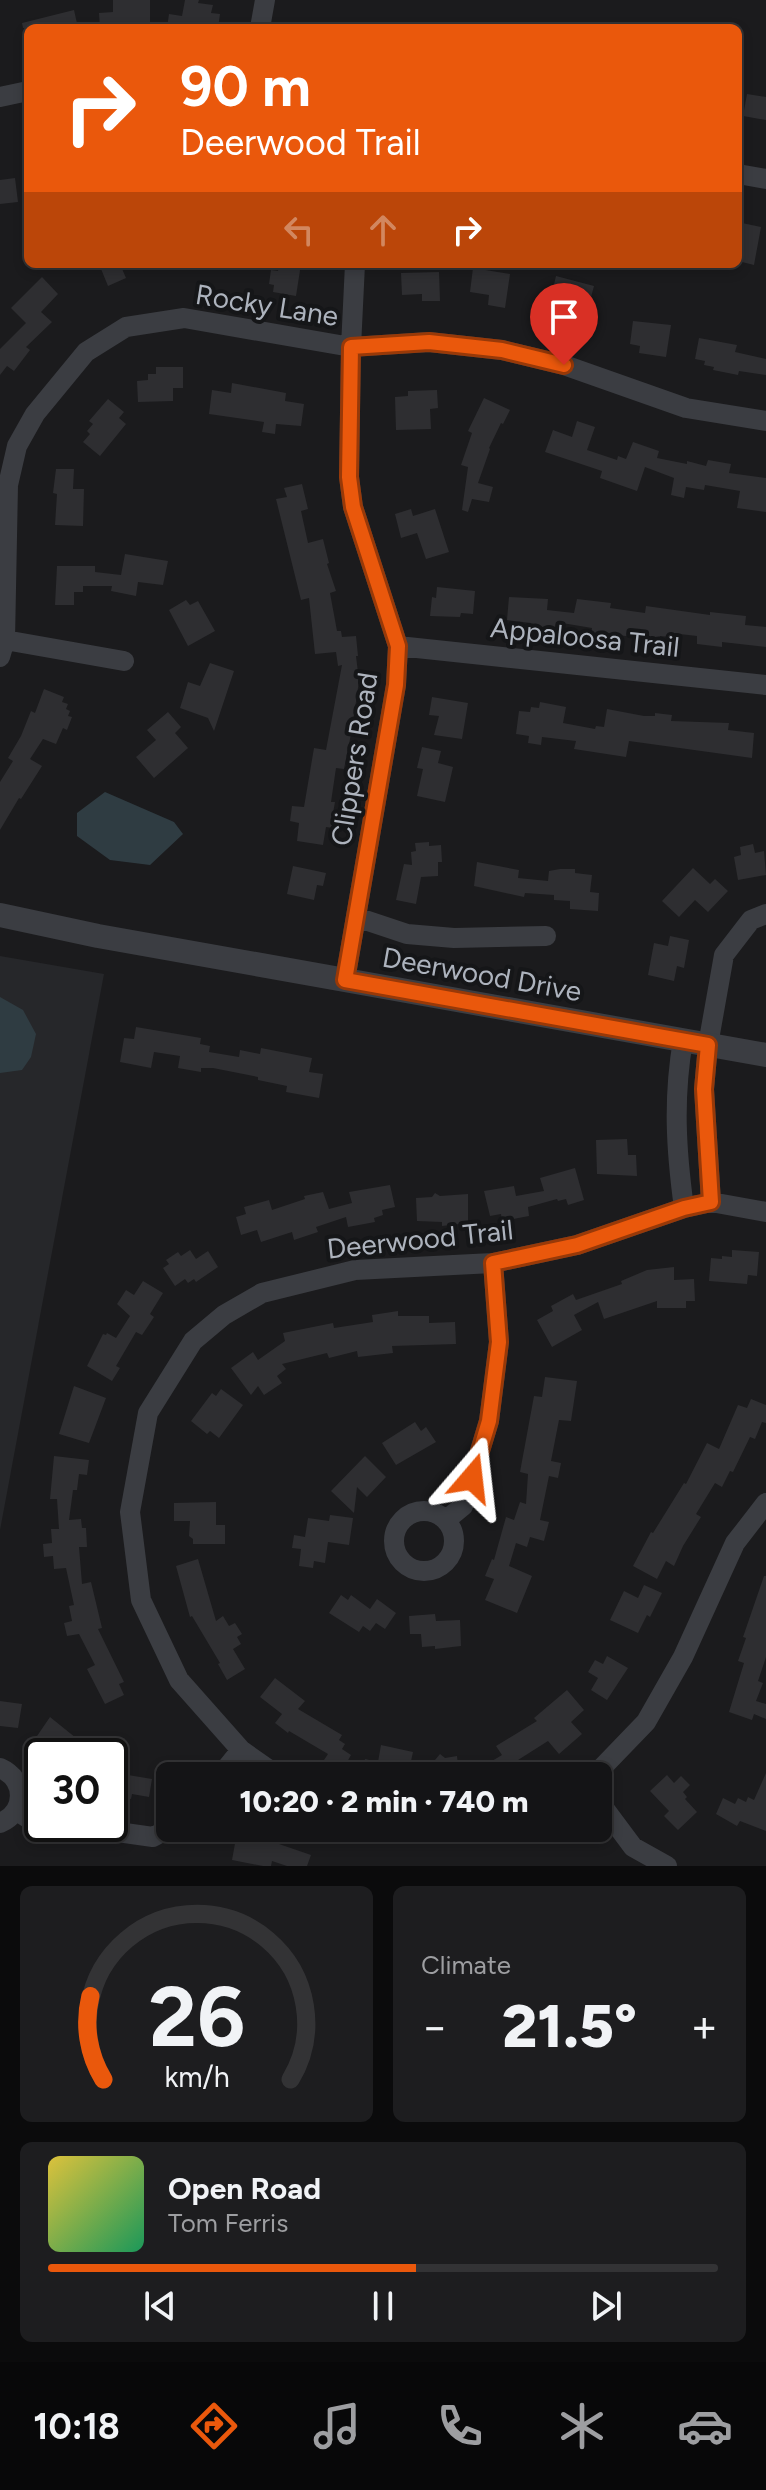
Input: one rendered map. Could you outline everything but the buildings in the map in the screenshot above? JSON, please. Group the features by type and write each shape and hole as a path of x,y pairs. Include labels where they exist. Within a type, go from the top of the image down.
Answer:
{"street":[{"path":"261,24 265,0"},
{"path":"0,97 24,92"},
{"path":"742,175 766,179"},
{"name":"Clippers Road","path":"345,980 396,685 398,646 353,507 349,477 355,268"},
{"name":"Rocky Lane","path":"3,649 4,485 17,446 35,414 86,352 126,327 184,318 351,347 429,342 502,350 564,365 686,408 766,421"},
{"name":"Appaloosa Trail","path":"398,646 766,685"},
{"path":"3,649 124,661"},
{"path":"711,1202 704,1089 708,1045 724,955 751,920 766,914"},
{"name":"Deerwood Drive","path":"0,915 98,936 766,1055"},
{"path":"356,917 407,934 454,938 546,936"},
{"path":"683,1040 676,1086 676,1152 684,1208"},
{"name":"Deerwood Trail","path":"258,1762 241,1750 179,1680 141,1600 130,1512 148,1413 193,1341 224,1315 262,1293 355,1270 493,1263 577,1245 684,1208 711,1202 766,1212"},
{"path":"446,1520 463,1506 489,1421 499,1342 493,1263"},
{"path":"607,1762 646,1722 683,1657 735,1543 766,1503"},
{"path":"231,1762 241,1750"},
{"path":"0,1768 18,1783 20,1802 8,1817"},
{"path":"612,1819 633,1847 667,1866"},
{"path":"128,1833 156,1835"}],"shaded area":[{"path":"105,792 174,822 183,834 150,865 110,860 77,836 77,813"},
{"path":"0,956 104,974 0,1530"},
{"path":"0,997 23,1010 36,1034 31,1057 22,1070 0,1073"}],"route":[{"path":"472,1478 489,1421 499,1342 493,1263 577,1245 684,1208 711,1202 704,1089 708,1045 345,980 396,685 398,646 353,507 349,477 351,347 429,342 502,350 564,365"}]}
